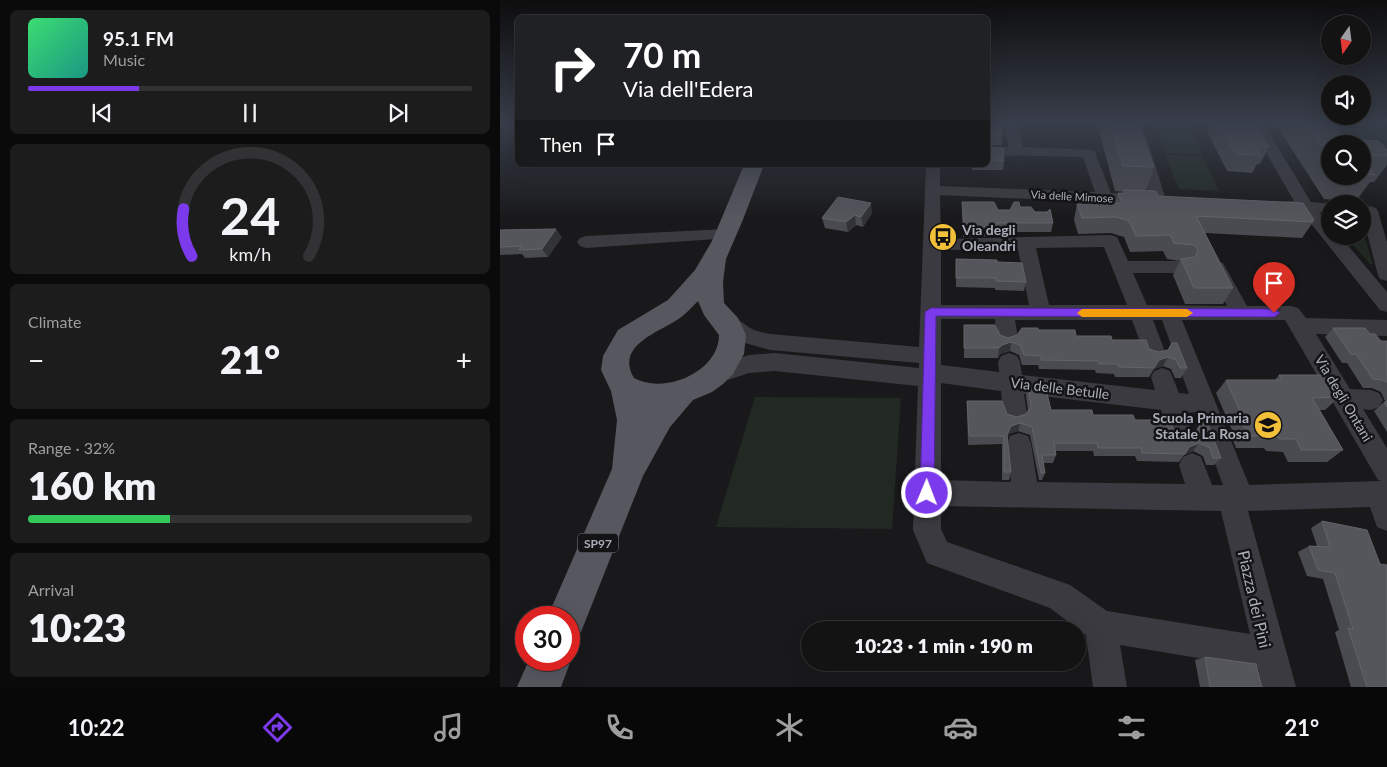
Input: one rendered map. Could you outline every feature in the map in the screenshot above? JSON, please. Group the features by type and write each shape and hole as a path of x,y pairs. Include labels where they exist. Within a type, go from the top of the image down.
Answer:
{"main road":[{"path":"715,260 688,295 666,314 636,330 625,341 617,354 614,366 616,378 624,387 635,393 649,396 665,396 682,392 710,377 722,366 730,353 733,341 732,330 711,303 710,289 715,260 753,167"},
{"path":"666,314 696,310 710,312 723,319"},
{"name":"SP97","path":"624,387 633,422 628,469"},
{"name":"SP97","path":"572,606 628,469 659,418 682,392"},
{"path":"539,687 546,671"}],"street":[{"path":"1090,155 1104,198"},
{"path":"1145,155 1158,200"},
{"path":"1275,155 1306,206 1321,225"},
{"path":"934,167 927,493 1225,498 1385,494"},
{"name":"Via delle Mimose","path":"933,190 1001,200 1035,202 1104,198 1178,201"},
{"path":"1266,205 1321,207"},
{"path":"1373,211 1387,275"},
{"path":"586,242 725,234"},
{"path":"932,245 1045,238 1111,241 1154,352"},
{"path":"1014,239 1040,313"},
{"path":"1338,245 1387,303"},
{"path":"1209,262 1241,313"},
{"path":"1121,267 1179,268"},
{"path":"931,312 1291,313 1300,326 1387,328"},
{"path":"1004,312 1007,338"},
{"path":"1170,313 1225,498"},
{"path":"723,319 748,336 770,342 930,369"},
{"name":"Via degli Ontani","path":"1300,326 1344,399 1385,494"},
{"path":"710,377 749,364 775,362 930,369"},
{"name":"Via delle Betulle","path":"930,369 1010,372 1180,402"},
{"path":"1010,372 1015,414"},
{"path":"1162,378 1180,402 1180,433"},
{"path":"1344,399 1371,400"},
{"path":"1019,444 1026,495"},
{"path":"1192,466 1225,498"},
{"name":"Piazza dei Pini","path":"927,493 927,530 937,553 1059,596 1101,626 1270,654 1225,498"},
{"path":"1101,626 1110,687"},
{"path":"1270,654 1279,687"}],"shaded area":[{"path":"1165,155 1202,156 1219,191 1179,189"},
{"path":"1353,245 1367,245 1373,264 1370,264"},
{"path":"755,397 901,398 892,529 716,527"}],"building":[{"path":"990,155 1004,155 1004,161 990,161"},
{"path":"1120,155 1150,155 1154,167 1123,166"},
{"path":"1124,190 1156,191 1158,196 1303,203 1314,220 1311,220 1313,222 1196,216 1233,288 1194,288 1181,259 1195,257 1198,250 1194,245 1174,243 1170,235 1136,236 1129,221 1116,217 1082,218 1077,204 1122,203 1118,193 1125,193"},
{"path":"838,197 871,203 861,217 855,215 846,222 822,218"},
{"path":"962,202 994,202 998,210 1010,210 1014,202 1019,202 1020,207 1031,207 1035,212 1047,212 1050,209 1053,223 997,223 997,226 964,227"},
{"path":"556,229 542,249 519,250 522,246 500,247 500,230"},
{"path":"956,259 1022,263 1026,282 996,281 996,278 956,278"},
{"path":"964,325 995,325 1000,335 1008,338 1017,335 1022,328 1075,330 1076,336 1111,336 1112,340 1146,340 1149,349 1159,352 1168,350 1172,343 1177,343 1187,368 1180,368 1176,360 1168,357 1159,360 1154,368 1119,367 1118,364 1099,364 1099,361 1041,360 1041,356 1024,355 1020,345 1011,342 999,348 964,348"},
{"path":"1333,328 1365,328 1370,334 1375,334 1381,341 1387,341 1387,382 1373,379 1356,354 1351,354"},
{"path":"1279,375 1326,375 1339,397 1312,398 1343,450 1301,450 1296,439 1279,439 1277,436 1248,436 1241,420 1244,420 1226,380 1282,380"},
{"path":"1028,387 1046,389 1051,410 1092,410 1093,415 1133,415 1135,420 1170,420 1175,433 1186,438 1196,435 1200,424 1208,424 1221,458 1213,458 1210,448 1199,443 1189,447 1185,454 1142,453 1141,448 1098,448 1097,443 1054,443 1056,455 1042,455 1045,473 1041,473 1032,427 1020,423 1011,426 1007,435 1011,472 1004,472 1004,436 969,436 967,401 1002,401 1007,414 1017,417 1026,414 1031,406"},
{"path":"1322,521 1367,530 1380,564 1387,565 1387,687 1367,687 1348,628 1353,629 1335,573 1318,570 1309,546 1330,547"},
{"path":"1205,657 1256,664 1262,687 1210,687"}],"slow traffic":[{"path":"1082,313 1187,313"}],"place":[{"name":"Via degli Oleandri","path":"943,237"},
{"name":"Scuola Primaria Statale La Rosa","path":"1268,425"}],"route":[{"path":"927,493 931,312 1274,313"}]}
